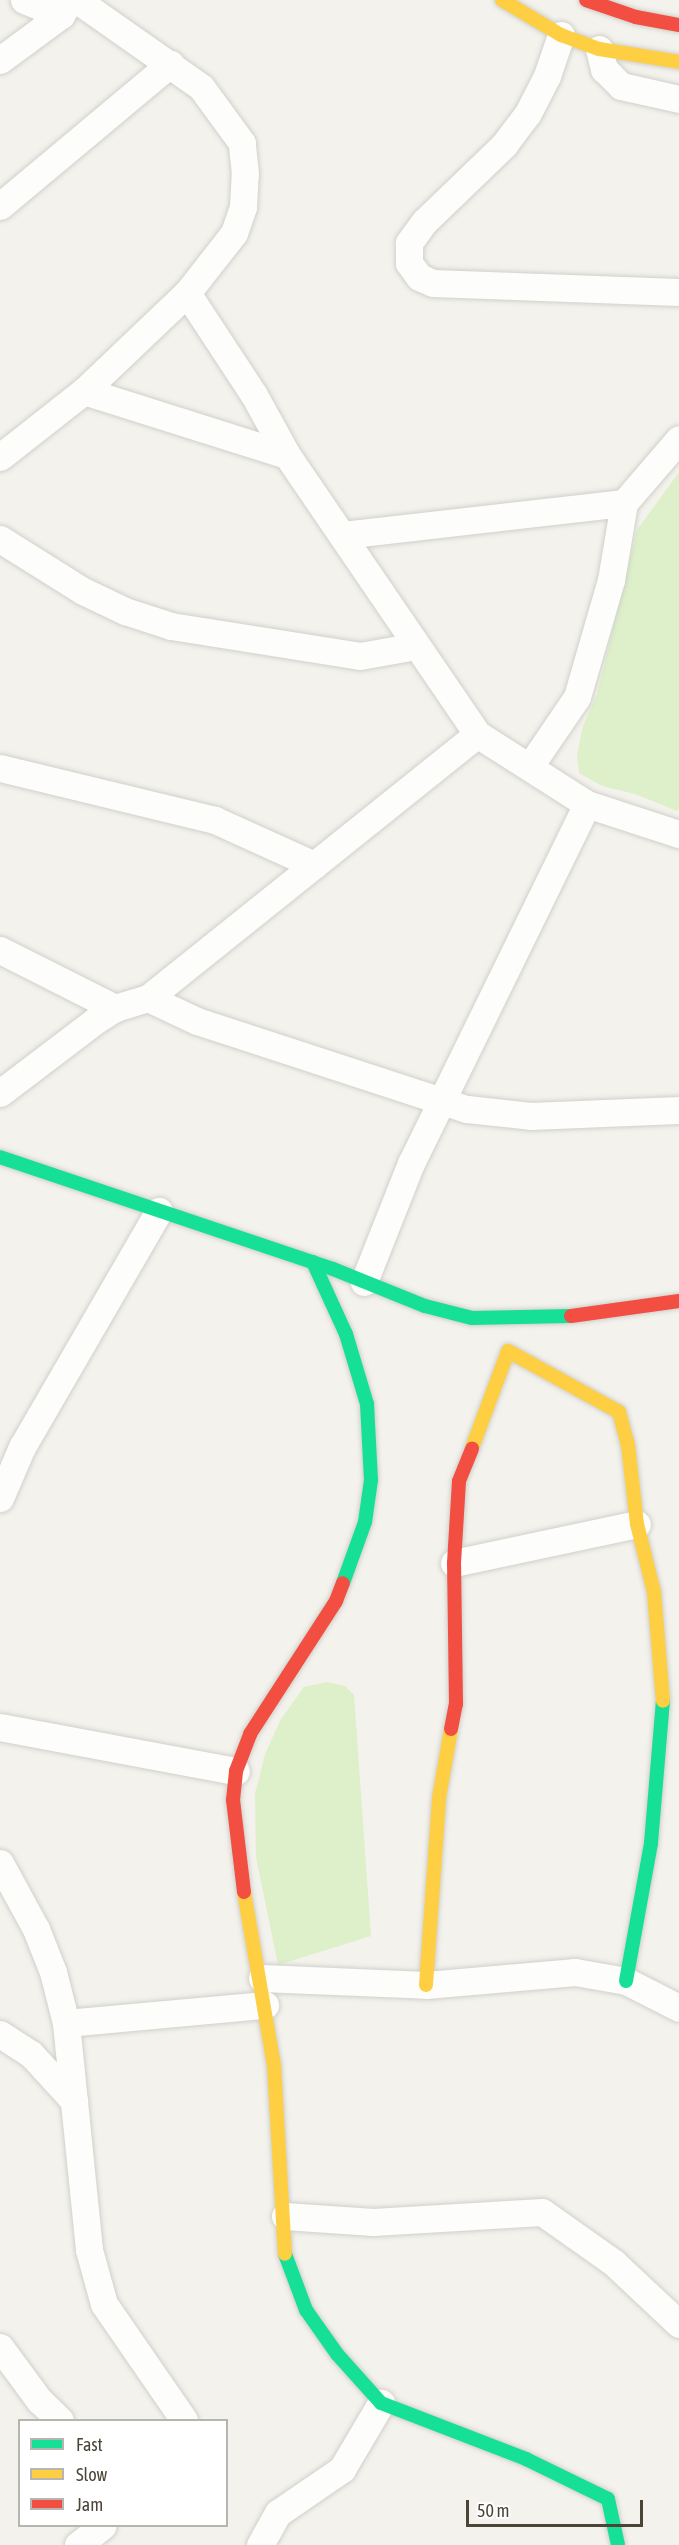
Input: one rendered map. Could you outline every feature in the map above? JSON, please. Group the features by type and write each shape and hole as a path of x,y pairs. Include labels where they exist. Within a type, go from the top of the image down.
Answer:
{"street":[{"path":"0,457 84,391 188,292 234,233 243,207 245,174 242,143 201,87 170,64 69,5 24,0"},
{"path":"502,0 561,35 599,49 679,62"},
{"path":"586,0 637,8 679,25"},
{"path":"0,60 69,5"},
{"path":"561,35 547,76 528,113 505,144 424,222 408,243 409,263 420,277 433,283 679,292"},
{"path":"599,49 604,69 621,86 679,99"},
{"path":"0,206 170,64"},
{"path":"188,292 254,395 287,455 477,734 586,804 679,834"},
{"path":"84,391 287,455"},
{"path":"530,766 577,697 611,580 624,503 679,439"},
{"path":"343,535 624,503"},
{"path":"0,539 83,591 125,611 171,626 360,656 416,646"},
{"path":"0,1093 115,1008 148,998 477,734"},
{"path":"0,768 215,820 314,865"},
{"path":"364,1282 411,1163 481,1014 586,804"},
{"path":"0,950 115,1008"},
{"path":"148,998 197,1021 382,1078 442,1101 495,1114 531,1116 679,1110"},
{"path":"0,1157 313,1262 425,1306 472,1318 556,1318 679,1300"},
{"path":"0,1498 22,1447 159,1211"},
{"path":"313,1262 346,1334 367,1404 371,1480 365,1522 336,1601 265,1706 236,1771 234,1827 262,1978 274,2065 285,2216 285,2255 306,2310 337,2354 381,2403 526,2458 608,2499 618,2545"},
{"path":"426,1985 438,1798 456,1704 454,1563 459,1480 508,1351 506,1318"},
{"path":"508,1351 619,1413 628,1445 637,1524 654,1592 664,1689 651,1843 626,1981"},
{"path":"454,1563 637,1524"},
{"path":"0,1727 236,1771"},
{"path":"0,1863 36,1929 53,1972 66,2024 88,2250 105,2304 183,2419"},
{"path":"262,1978 426,1985 575,1972 626,1981 679,2008"},
{"path":"66,2024 265,2005"},
{"path":"0,2034 31,2054 74,2101"},
{"path":"285,2216 373,2222 542,2212 614,2263 679,2324"},
{"path":"0,2347 39,2400 58,2419"},
{"path":"260,2545 278,2513 342,2469 381,2403"},
{"path":"78,2545 101,2527"}],"green space":[{"path":"679,472 679,809 677,811 635,794 602,786 579,773 577,755 583,726 597,694 637,530"},
{"path":"327,1682 345,1686 354,1695 371,1936 278,1965 256,1857 255,1794 265,1754 281,1719 304,1687"}],"traffic: fast":[{"path":"0,1157 333,1269 425,1306 472,1318 571,1316"},
{"path":"313,1262 346,1334 367,1404 371,1480 365,1522 343,1583"},
{"path":"626,1981 651,1843 663,1701"},
{"path":"285,2254 306,2310 337,2354 381,2403 526,2459 608,2499 618,2545"}],"traffic: slow":[{"path":"502,0 561,35 599,49 679,62"},
{"path":"472,1448 508,1351 619,1412 628,1445 637,1524 654,1592 663,1701"},
{"path":"426,1985 439,1798 451,1729"},
{"path":"244,1892 274,2065 285,2254"}],"traffic: jam":[{"path":"586,0 636,17 679,25"},
{"path":"571,1316 679,1301"},
{"path":"451,1729 456,1704 454,1563 459,1481 472,1448"},
{"path":"244,1892 233,1800 236,1771 250,1734 336,1601 343,1583"}]}
